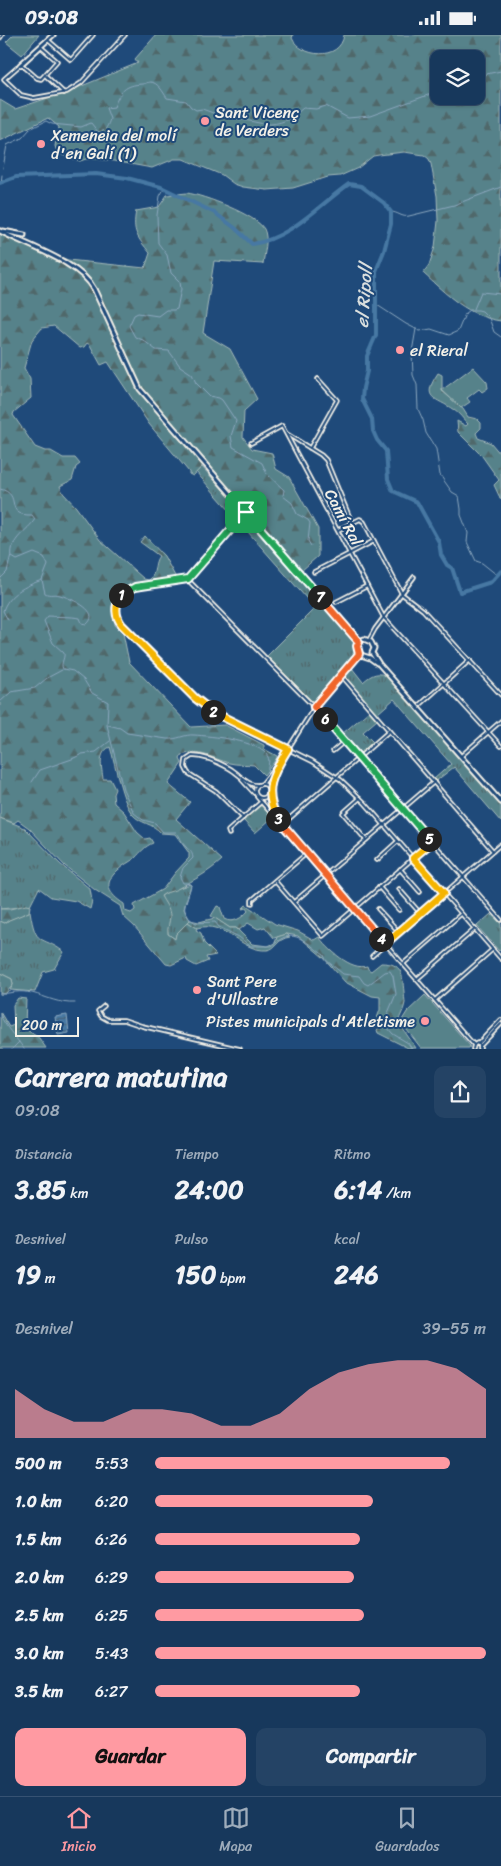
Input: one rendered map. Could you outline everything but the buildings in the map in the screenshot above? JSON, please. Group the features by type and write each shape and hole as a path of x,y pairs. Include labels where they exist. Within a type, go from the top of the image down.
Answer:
{"street":[{"path":"52,35 4,79 17,92 27,97 44,97 64,93 77,87 125,35"},
{"path":"48,40 71,60 93,35"},
{"path":"20,65 39,80 45,75 57,61 41,47"},
{"path":"45,75 64,93"},
{"path":"0,231 24,235"},
{"path":"0,231 64,263 86,277 94,289 140,389 359,642"},
{"path":"310,448 337,401 318,379"},
{"name":"Camí Ral","path":"251,443 282,426 384,618 501,746"},
{"path":"286,434 326,460 352,523"},
{"path":"246,512 188,579 135,587 126,591 120,597 117,604 116,612 119,621 209,710 312,761 336,777 360,798 501,959"},
{"path":"338,530 360,519 364,522 402,594 423,610 501,695"},
{"path":"314,572 374,541"},
{"path":"369,640 375,629 414,577"},
{"path":"188,579 314,707 501,920"},
{"path":"336,602 367,586"},
{"path":"359,654 357,646 359,642 364,639 369,640"},
{"path":"369,640 373,646 372,653 379,664 501,802"},
{"path":"366,656 372,653"},
{"path":"359,654 379,664"},
{"path":"256,796 255,789 279,763 314,707 359,654"},
{"path":"420,705 470,660"},
{"path":"341,675 493,851"},
{"path":"461,757 501,721"},
{"path":"282,825 389,731"},
{"path":"333,751 345,741"},
{"path":"243,818 216,791 188,773 185,765 187,758 192,756 211,759 230,768 250,784 267,786 270,791"},
{"path":"279,763 270,791 273,808 282,825"},
{"path":"240,775 261,802 434,1000 474,1045 480,1046"},
{"path":"294,902 434,782"},
{"path":"256,796 265,798 270,791"},
{"path":"360,798 343,813 366,840"},
{"path":"228,834 228,831 261,802"},
{"path":"377,860 398,841"},
{"path":"275,881 323,936 432,842"},
{"path":"372,956 501,844"},
{"path":"252,903 252,900 307,853"},
{"path":"400,869 420,892"},
{"path":"379,887 399,911"},
{"path":"400,889 420,913"},
{"path":"378,909 399,932"},
{"path":"403,964 461,914"},
{"path":"417,979 475,929"},
{"path":"434,1000 493,949"},
{"path":"104,1006 98,1011 101,1016 108,1020 115,1018 124,1019 142,1026 240,1049"},
{"path":"480,1046 501,1020"},
{"path":"480,1046 501,1025"},
{"path":"498,1027 501,1030"},
{"path":"473,1049 474,1045"}],"green space":[{"path":"13,35 39,35 22,55 6,42"},
{"path":"156,35 293,35 292,38 296,44 303,49 311,53 320,54 335,50 341,44 344,35 501,35 501,321 489,319 468,310 423,273 429,265 435,247 438,221 437,196 431,164 424,155 404,152 373,156 358,168 340,176 328,177 293,188 267,190 234,184 222,175 183,159 174,159 152,168 108,160 86,159 80,161 57,152 55,146 59,127 48,118 0,141 0,100 15,109 72,90 138,63 135,59"},
{"path":"187,193 205,197 240,212 264,229 266,242 263,264 214,261 203,333 230,349 257,399 244,411 243,437 252,449 272,453 276,469 289,477 318,529 318,556 301,571 206,462 193,476 189,474 149,424 108,362 101,365 90,345 87,343 84,347 80,348 54,326 42,328 32,340 24,368 30,379 31,398 13,415 35,447 51,451 63,458 75,458 80,464 76,467 72,480 60,486 63,493 76,507 100,540 144,579 149,580 153,575 159,556 140,542 145,536 164,556 176,578 118,589 115,625 123,633 129,662 191,727 225,725 264,745 264,749 277,756 264,775 254,765 229,763 206,755 188,753 182,755 180,759 182,763 168,784 190,802 176,819 222,860 196,879 161,896 170,913 168,934 175,939 176,934 188,922 197,928 196,930 201,933 204,943 216,955 206,957 208,961 196,966 187,961 186,958 171,965 166,964 134,926 123,916 120,906 95,890 65,866 29,828 18,820 14,823 0,818 0,233 68,260 145,268 150,253 135,229 136,211 159,207 167,195","holes":["110,747 122,791 132,814 161,833 175,834 189,853 189,858 163,889 134,905 135,910 131,913 125,911 124,904 111,893 109,889 110,880 120,868 135,858 145,847 153,843 150,838 145,839 137,832 124,812 114,803 113,794 115,789 110,779 103,779 102,757 103,753"]},
{"path":"473,367 487,382 488,388 482,392 479,389 467,398 470,402 461,408 442,390"},
{"path":"438,373 442,375 442,391 463,409 468,417 477,419 481,423 481,428 476,433 478,438 491,443 501,455 501,500 494,485 499,480 482,456 458,432 457,421 466,426 468,424 456,411 436,400 430,393 430,388"},
{"path":"202,467 239,507 241,514 237,519 196,472"},
{"path":"250,519 344,627 355,643 355,655 315,701 312,701 267,656 315,608 240,523"},
{"path":"352,668 363,682 375,674 389,677 501,806 501,822 454,767 436,781 434,779 451,764 394,699 377,714 346,679 345,675"},
{"path":"369,711 377,720 363,732 373,742 361,753 342,734"},
{"path":"259,806 262,806 272,818 255,833 243,820"},
{"path":"0,818 25,828 60,864 90,889 92,901 90,909 76,901 51,897 39,888 30,906 0,909"},
{"path":"190,884 184,909 190,920 176,934 175,939 168,934 167,925 170,917 161,896"},
{"path":"26,905 30,906 29,912 5,923 0,921 0,909 10,909"},
{"path":"246,905 275,924 298,931 314,940 319,937 340,958 354,965 367,966 371,971 381,963 397,967 402,975 405,1003 398,1022 416,1048 408,1048 378,1033 377,1030 381,1026 381,1022 377,1018 380,1010 380,997 372,996 345,982 323,957 298,936 287,934 274,938 265,927 258,929 248,923 239,930 230,928 211,916 217,906 220,907 224,919 234,921 248,911 246,908 242,909"},
{"path":"30,911 34,930 40,939 64,952 54,969 43,972 35,992 10,990 13,985 12,979 0,973 0,921 5,923"},
{"path":"491,914 501,924 501,949 499,951 477,926"},
{"path":"215,918 230,928 236,928 252,944 268,946 275,943 277,937 287,934 290,937 285,938 273,948 267,950 258,949 216,928 197,928 188,922 190,920 199,922"},
{"path":"0,973 12,979 13,985 5,994 0,994"},
{"name":"Pistes municipals d'Atletisme","path":"425,995 470,1046 469,1048 421,1048 403,1025 402,1020 407,1012"},
{"path":"18,998 26,999 25,1026 27,1030 39,1038 46,1048 0,1048 0,1012 9,1027 14,1025 13,1005"}],"water":[{"path":"67,1015 69,1033 58,1035 55,1017"}],"waterway":[{"path":"485,74 501,71"},
{"path":"3,168 7,145 22,138 30,129 46,121 52,124 81,127 91,123 98,132 103,131 110,119 106,108 114,107 121,93 127,87 149,82 158,85 167,98 186,101 196,110 202,109 216,114 264,124 285,121 303,108 316,109 326,106 348,118 370,116 430,94"},
{"name":"el Ripoll","path":"0,183 16,177 96,174 127,178 161,187 215,213 252,244 266,241 304,220 349,184 361,186 384,203 391,212 391,224 384,251 376,271 376,335 367,356 367,371 362,399 372,419 373,431 377,440 386,451 388,479 393,491 417,502 439,542 441,555 447,565 452,568 460,592 491,582 501,571"},
{"name":"el Ripoll","path":"1,183 2,175"},
{"path":"391,212 409,216 454,205 501,187"},
{"path":"164,189 160,196 157,215 158,243 167,255 171,273 180,282 181,289 177,309 166,310 158,316 138,313 134,315 129,326 135,337 143,340 156,350 169,351 180,366 192,374 196,383 209,396 222,400 236,421 231,436 233,447 262,463 267,474 284,490 283,496 292,503 297,514 308,520 310,523 308,541 311,546"},
{"path":"474,309 481,292 501,294"},
{"path":"377,305 420,331 431,329 449,335 458,331 465,314 470,310 482,311 489,318 494,332 501,337"},
{"path":"416,329 412,352 413,375 417,385 418,409 426,433 436,449 440,475 452,492 459,496 461,515 468,533 467,542 476,561 482,563 497,575"},
{"path":"0,489 11,495 15,509 18,512 32,515 35,519 16,540 13,545 12,557 17,560 34,553 44,557 48,565 42,580 45,593 58,594 71,599 83,606 91,614 91,619 87,624 82,623 80,618 72,617 48,616 44,621 53,643 64,653 63,669 73,671 84,680 92,693 108,702 107,725 123,789 134,813 143,820 155,823 163,832 176,832 191,852 193,858 183,868 180,877 183,883 191,885 185,906 186,915 196,923 215,922 219,927 239,937 250,946 272,946 277,942"},
{"path":"0,579 7,572 11,554"},
{"path":"8,620 3,611 13,595 29,585 42,580"},
{"path":"0,702 11,692 35,688 47,678 62,670"},
{"path":"108,725 120,728 127,733 167,739 194,735 245,743 263,751 268,757 267,772"},
{"path":"32,782 40,770 82,754 96,752 110,741"},
{"path":"278,941 290,936 302,939 324,955 326,960 343,974 359,976 368,985 385,972 390,971 393,976 396,994 385,1020 386,1026 393,1034 408,1043 412,1049"},
{"path":"0,994 27,992 58,1001 75,1003"},
{"path":"0,1014 7,1027 24,1049"},
{"path":"12,1049 19,1042"}],"place":[{"name":"Sant Vicenç de Verders","path":"205,121"},
{"name":"Xemeneia del molí d'en Galí (1)","path":"41,144"},
{"name":"el Rieral","path":"400,350"},
{"name":"Sant Pere d'Ullastre","path":"197,990"},
{"name":"Pistes municipals d'Atletisme","path":"425,1021"}],"route":[{"path":"246,512 359,642 357,649 359,654 356,659 314,707 432,842 413,858 444,893 385,944 282,825 274,811 271,803 271,783 279,763 288,749 209,710 122,625 116,612 118,600 129,589 188,579 246,512"}]}
